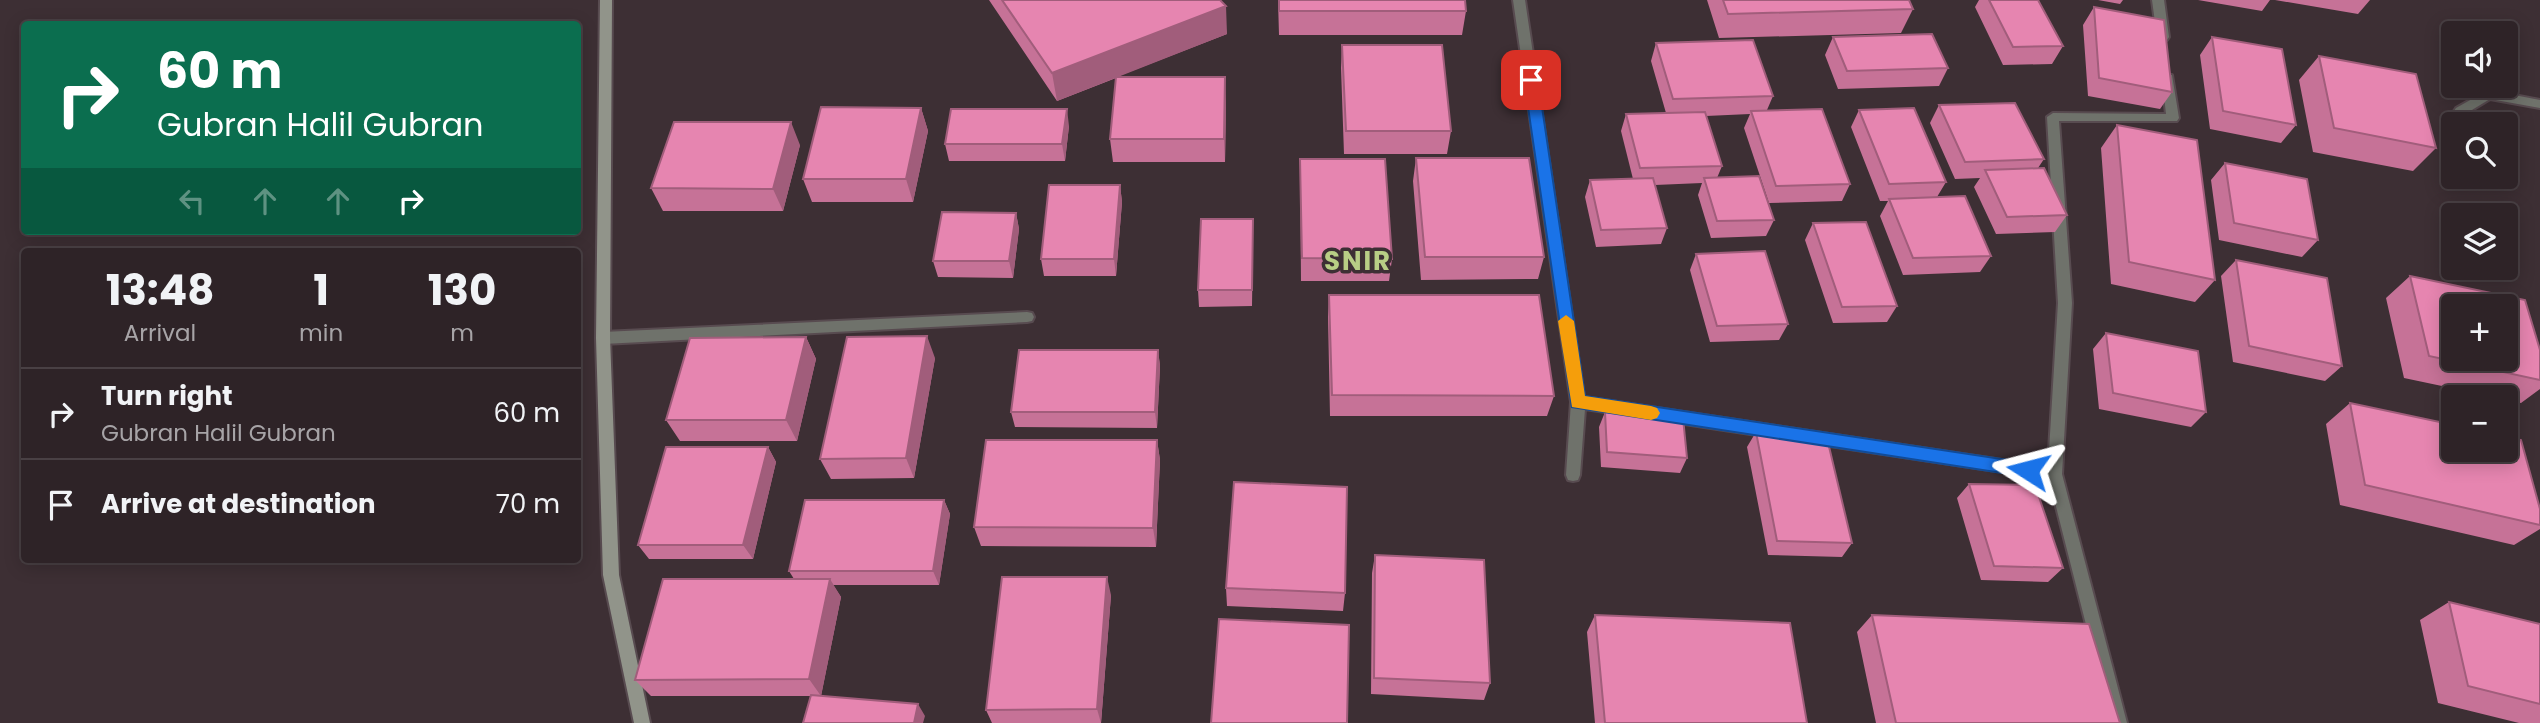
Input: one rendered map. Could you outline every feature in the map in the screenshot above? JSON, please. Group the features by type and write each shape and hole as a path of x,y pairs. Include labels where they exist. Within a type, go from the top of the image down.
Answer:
{"street":[{"path":"606,0 603,338 611,575 642,723"},
{"path":"1519,0 1578,402 1573,475"},
{"path":"2119,723 2055,474 2065,303 2053,117 2173,118 2158,0"},
{"path":"2460,112 2488,94 2540,104"},
{"path":"603,338 1027,317"},
{"path":"1578,402 2055,474"}],"building":[{"path":"1002,0 1220,0 1226,6 1052,73"},
{"path":"1279,0 1465,0 1466,11 1279,11"},
{"path":"1723,0 1909,0 1913,9 1728,14"},
{"path":"1989,0 2038,0 2063,46 2013,47"},
{"path":"2094,7 2164,20 2172,92 2099,78"},
{"path":"1932,34 1948,68 1847,71 1833,37"},
{"path":"2212,37 2282,49 2296,125 2223,111"},
{"path":"1753,40 1773,96 1673,99 1656,43"},
{"path":"1342,45 1442,45 1451,131 1346,131"},
{"path":"2319,56 2416,74 2436,148 2334,128"},
{"path":"1116,77 1225,77 1224,139 1110,139"},
{"path":"2015,103 2044,159 1965,162 1939,105"},
{"path":"821,107 921,108 906,179 803,179"},
{"path":"1914,108 1946,182 1889,184 1859,110"},
{"path":"951,109 1067,109 1062,144 945,144"},
{"path":"1822,109 1850,184 1776,186 1751,111"},
{"path":"1705,112 1722,166 1640,168 1626,114"},
{"path":"674,122 791,122 773,189 651,188"},
{"path":"2117,125 2197,140 2215,280 2129,262"},
{"path":"1416,158 1529,158 1544,257 1425,257"},
{"path":"1300,159 1385,159 1392,259 1302,258"},
{"path":"2225,163 2307,179 2318,240 2234,223"},
{"path":"2044,168 2067,215 2007,217 1985,170"},
{"path":"1759,176 1774,220 1717,221 1704,178"},
{"path":"1653,178 1667,228 1601,230 1590,180"},
{"path":"1049,185 1120,185 1114,259 1041,259"},
{"path":"1965,196 1991,256 1913,258 1889,199"},
{"path":"942,212 1016,213 1009,261 933,261"},
{"path":"1201,219 1253,219 1252,290 1198,290"},
{"path":"1866,222 1897,306 1842,307 1813,223"},
{"path":"1765,251 1788,324 1717,326 1696,254"},
{"path":"2236,260 2327,278 2342,366 2249,346"},
{"path":"2410,276 2496,294 2441,294 2441,359 2429,356"},
{"path":"1329,295 1539,295 1554,396 1332,395"},
{"path":"2518,299 2525,300 2540,350 2540,380 2498,371 2518,371"},
{"path":"2106,333 2198,351 2206,412 2113,393"},
{"path":"927,336 906,458 820,459 847,337"},
{"path":"806,337 786,420 666,420 690,338"},
{"path":"1019,350 1158,350 1155,412 1011,412"},
{"path":"2350,403 2441,422 2441,462 2518,462 2518,439 2521,440 2540,509 2540,525 2365,485"},
{"path":"1605,412 1683,418 1687,458 1607,452"},
{"path":"1756,432 1826,434 1852,543 1777,541"},
{"path":"986,440 1157,440 1153,528 974,527"},
{"path":"666,447 768,447 743,545 638,545"},
{"path":"1234,482 1347,487 1345,593 1226,588"},
{"path":"1969,484 2035,485 2063,568 1994,566"},
{"path":"805,500 944,500 933,571 789,571"},
{"path":"1375,555 1484,560 1490,683 1374,678"},
{"path":"1002,577 1107,577 1097,709 986,710"},
{"path":"663,579 830,579 809,679 635,680"},
{"path":"2449,602 2540,624 2540,704 2468,686"},
{"path":"1595,615 1790,623 1807,723 1605,723"},
{"path":"1872,615 2089,624 2120,723 1896,723"},
{"path":"1219,619 1349,625 1347,723 1211,723"},
{"path":"811,695 918,704 914,723 803,723"}],"slow traffic":[{"path":"1566,321 1578,402 1651,413"}],"district":[{"name":"SNIR","path":"1358,261"}],"route":[{"path":"1531,80 1578,402 2028,470"}]}
